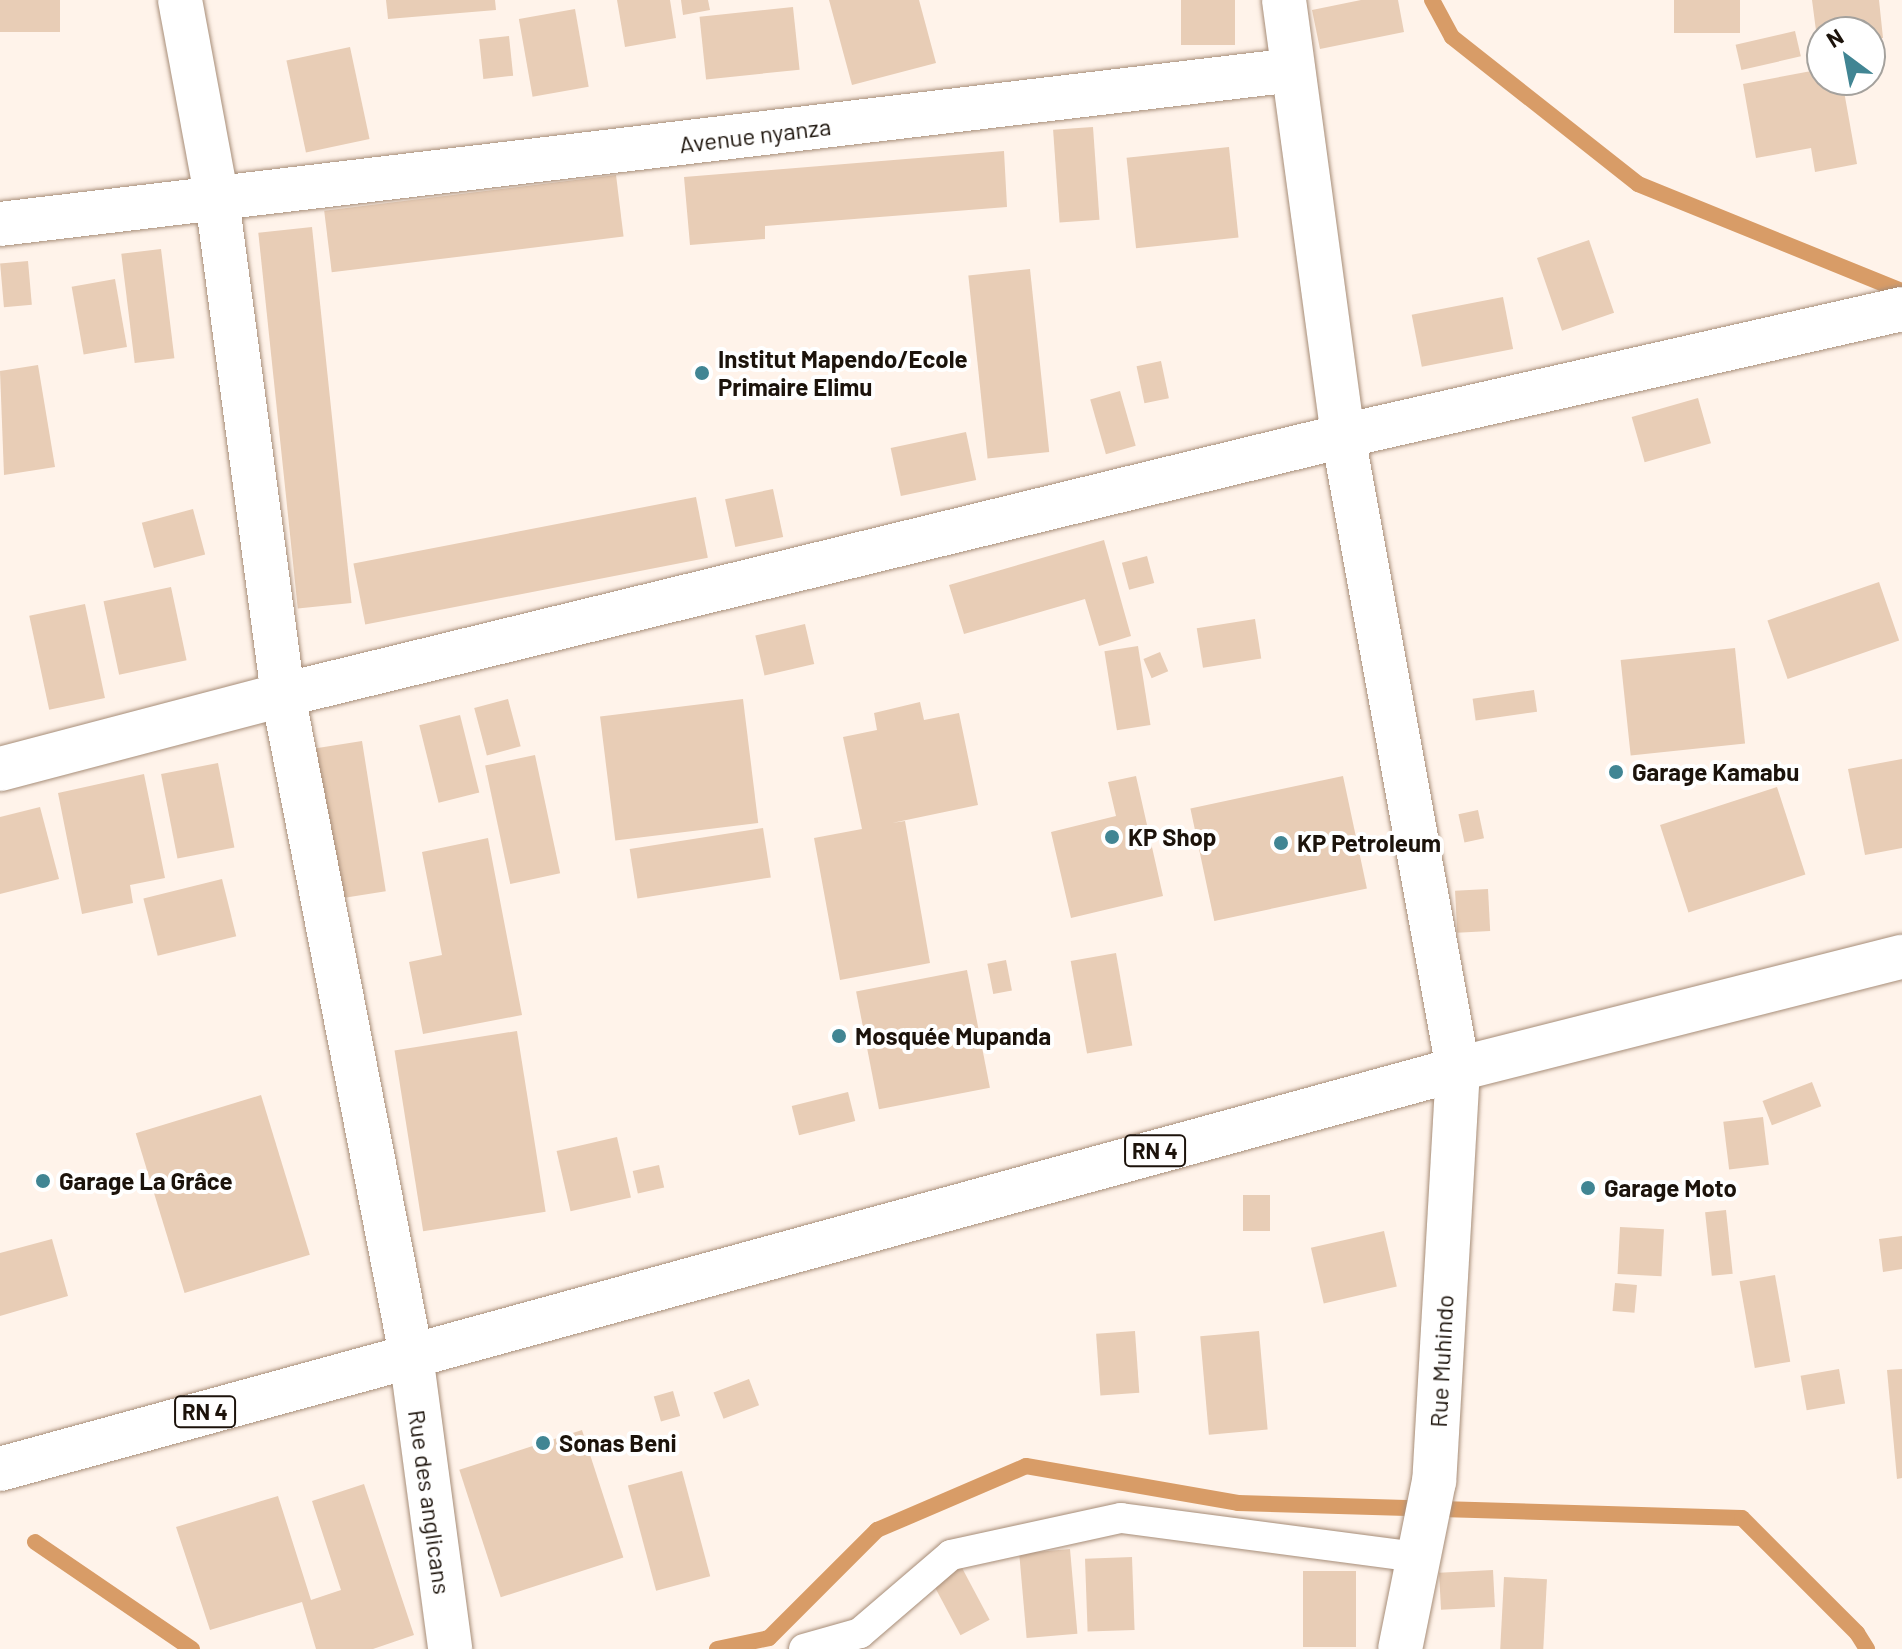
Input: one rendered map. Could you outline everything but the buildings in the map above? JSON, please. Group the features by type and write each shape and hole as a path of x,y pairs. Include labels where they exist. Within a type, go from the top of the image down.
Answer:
{"main road":[{"name":"Rue des anglicans","path":"180,0 217,199 283,695 411,1355 450,1649"},
{"name":"Rue Muhindo","path":"1284,0 1343,436 1458,1069 1434,1481 1400,1649"},
{"name":"Avenue nyanza","path":"0,224 1293,70"},
{"path":"0,769 283,695 1343,436 1902,309"},
{"name":"RN 4","path":"0,1469 1458,1069 1902,957"}],"lane":[{"path":"804,1649 860,1633 951,1555 1121,1518 1421,1544"}],"waterway":[{"path":"1432,0 1452,37 1638,184 1902,291"},
{"path":"717,1649 769,1638 877,1530 1026,1466 1238,1503 1742,1518 1857,1633 1867,1649"},
{"path":"35,1542 192,1649"}],"place":[{"name":"Institut Mapendo/Ecole Primaire Elimu","path":"702,373"},
{"name":"Garage Kamabu","path":"1616,772"},
{"name":"KP Shop","path":"1112,837"},
{"name":"KP Petroleum","path":"1281,843"},
{"name":"Mosquée Mupanda","path":"839,1036"},
{"name":"Garage La Grâce","path":"43,1181"},
{"name":"Garage Moto","path":"1588,1188"},
{"name":"Sonas Beni","path":"543,1443"}]}
